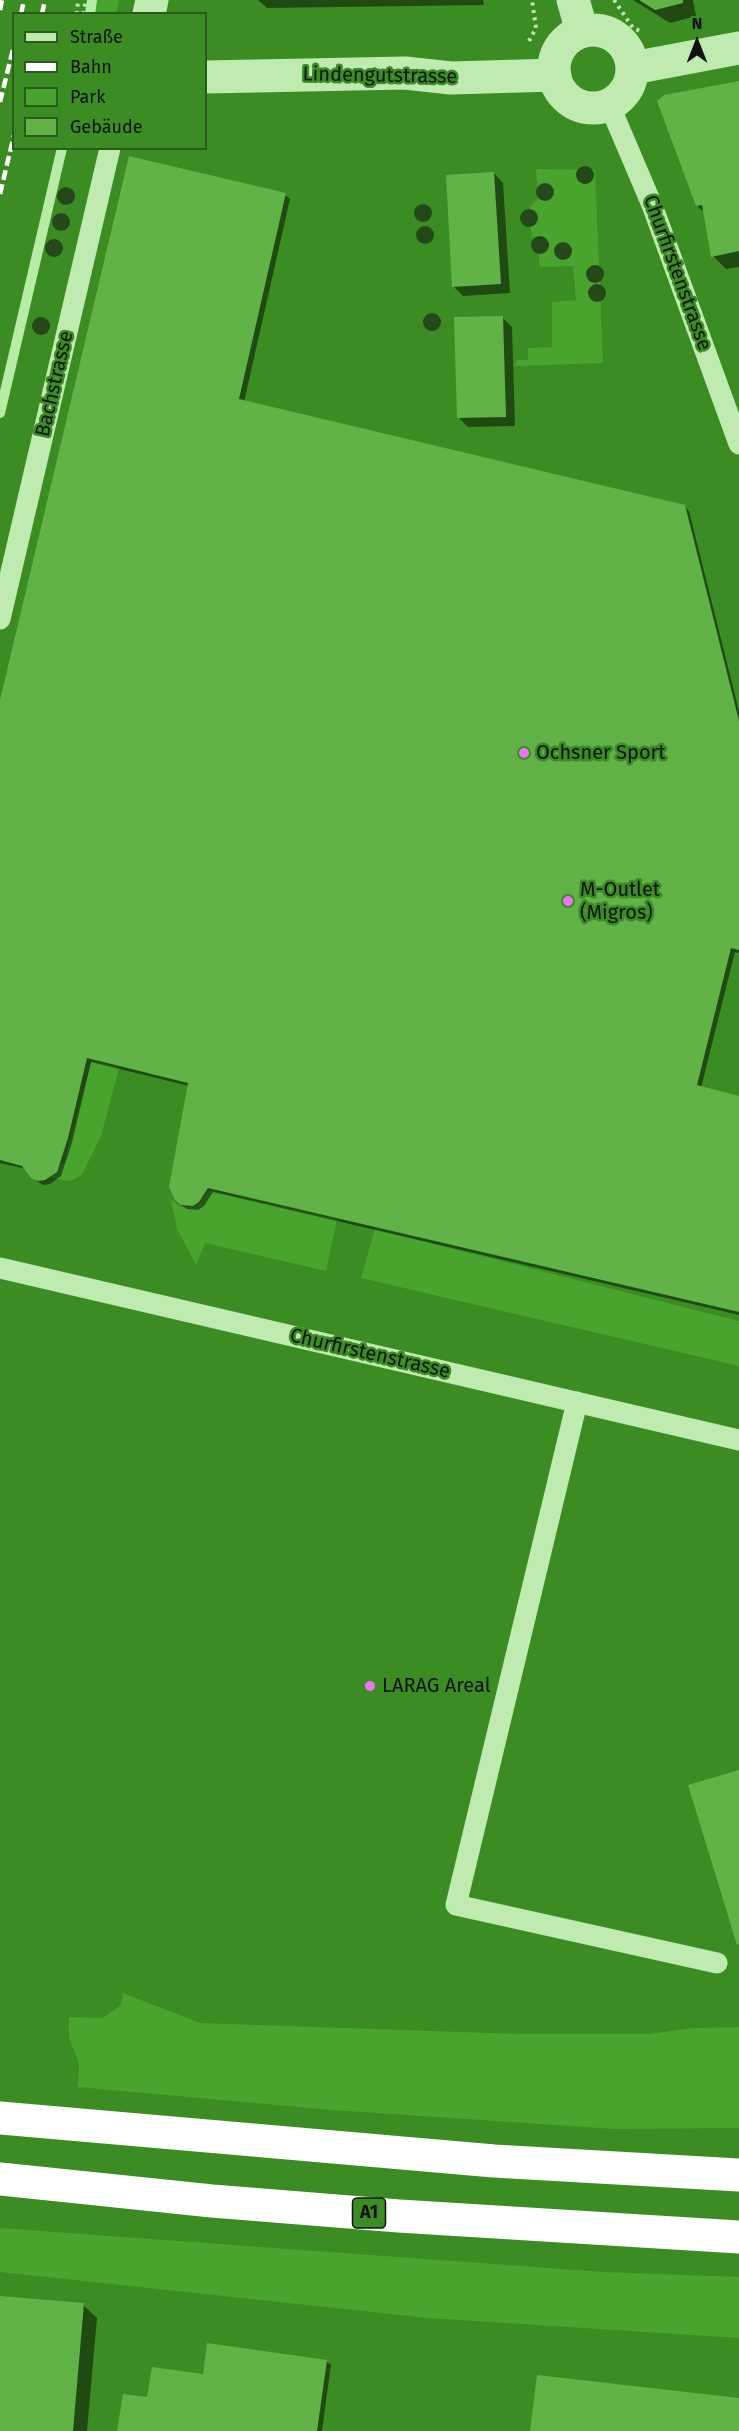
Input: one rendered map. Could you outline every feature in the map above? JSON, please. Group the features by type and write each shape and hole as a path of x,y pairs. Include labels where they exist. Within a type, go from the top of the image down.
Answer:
{"highway":[{"path":"0,2118 324,2148 739,2175"},
{"name":"A1","path":"0,2180 364,2213 739,2236"}],"street":[{"path":"573,0 582,31"},
{"path":"582,31 606,31 616,37 625,45 633,68 627,90 609,104 586,107 565,96 555,75 557,53 571,36 582,31"},
{"path":"633,68 739,48"},
{"name":"Lindengutstrasse","path":"207,76 405,73 451,78 555,75"}],"lane":[{"name":"Churfirstenstrasse","path":"609,104 652,205 739,444"},
{"name":"Bachstrasse","path":"0,619 110,150"},
{"name":"Churfirstenstrasse","path":"0,1268 739,1440"},
{"path":"577,1402 456,1905 717,1963"}],"green space":[{"path":"92,0 119,0 116,12 89,12"},
{"path":"536,169 595,170 603,363 515,366 517,360 528,360 528,348 552,347 552,302 576,300 573,266 540,267 537,236 532,238 530,224 530,206 538,199"},
{"path":"92,1060 119,1068 101,1136 82,1175 70,1181 44,1177 64,1162"},
{"path":"209,1190 337,1219 326,1271 205,1243 196,1265 177,1229 171,1199 180,1207 191,1207 199,1204"},
{"path":"375,1229 739,1321 739,1366 361,1278"},
{"path":"123,1993 200,2023 519,2034 649,2034 693,2028 739,2027 739,2128 614,2129 332,2110 78,2087 79,2063 69,2038 69,2017 103,2018 121,2005"},
{"path":"0,2228 604,2272 739,2277 739,2338 428,2318 0,2272"}],"building":[{"path":"639,0 683,0 683,3 655,10"},
{"path":"739,81 739,251 711,257 702,205 696,206 657,101 664,95"},
{"path":"129,156 286,193 239,399 685,505 739,721 739,950 731,948 697,1085 739,1096 739,1312 208,1188 199,1202 193,1206 181,1205 175,1200 169,1187 188,1083 87,1058 68,1138 57,1172 45,1180 38,1181 31,1178 22,1166 0,1160 0,700"},
{"path":"494,172 501,284 452,287 446,175"},
{"path":"503,316 506,417 457,418 454,317"},
{"path":"739,1770 739,1944 737,1945 688,1785"},
{"path":"0,2296 84,2303 73,2431 0,2431"},
{"path":"207,2343 327,2360 317,2431 117,2431 123,2394 147,2397 152,2367 203,2374"},
{"path":"537,2375 739,2398 739,2431 530,2431"}],"waterway":[{"path":"90,12 92,0"},
{"path":"0,413 62,150"}],"railway":[{"path":"0,10 2,0"},
{"path":"21,12 24,0"},
{"path":"42,12 45,0"},
{"path":"0,102 12,53"},
{"path":"0,194 12,143"}],"place":[{"name":"Ochsner Sport","path":"524,753"},
{"name":"M-Outlet (Migros)","path":"568,901"},
{"name":"LARAG Areal","path":"370,1686"}]}
